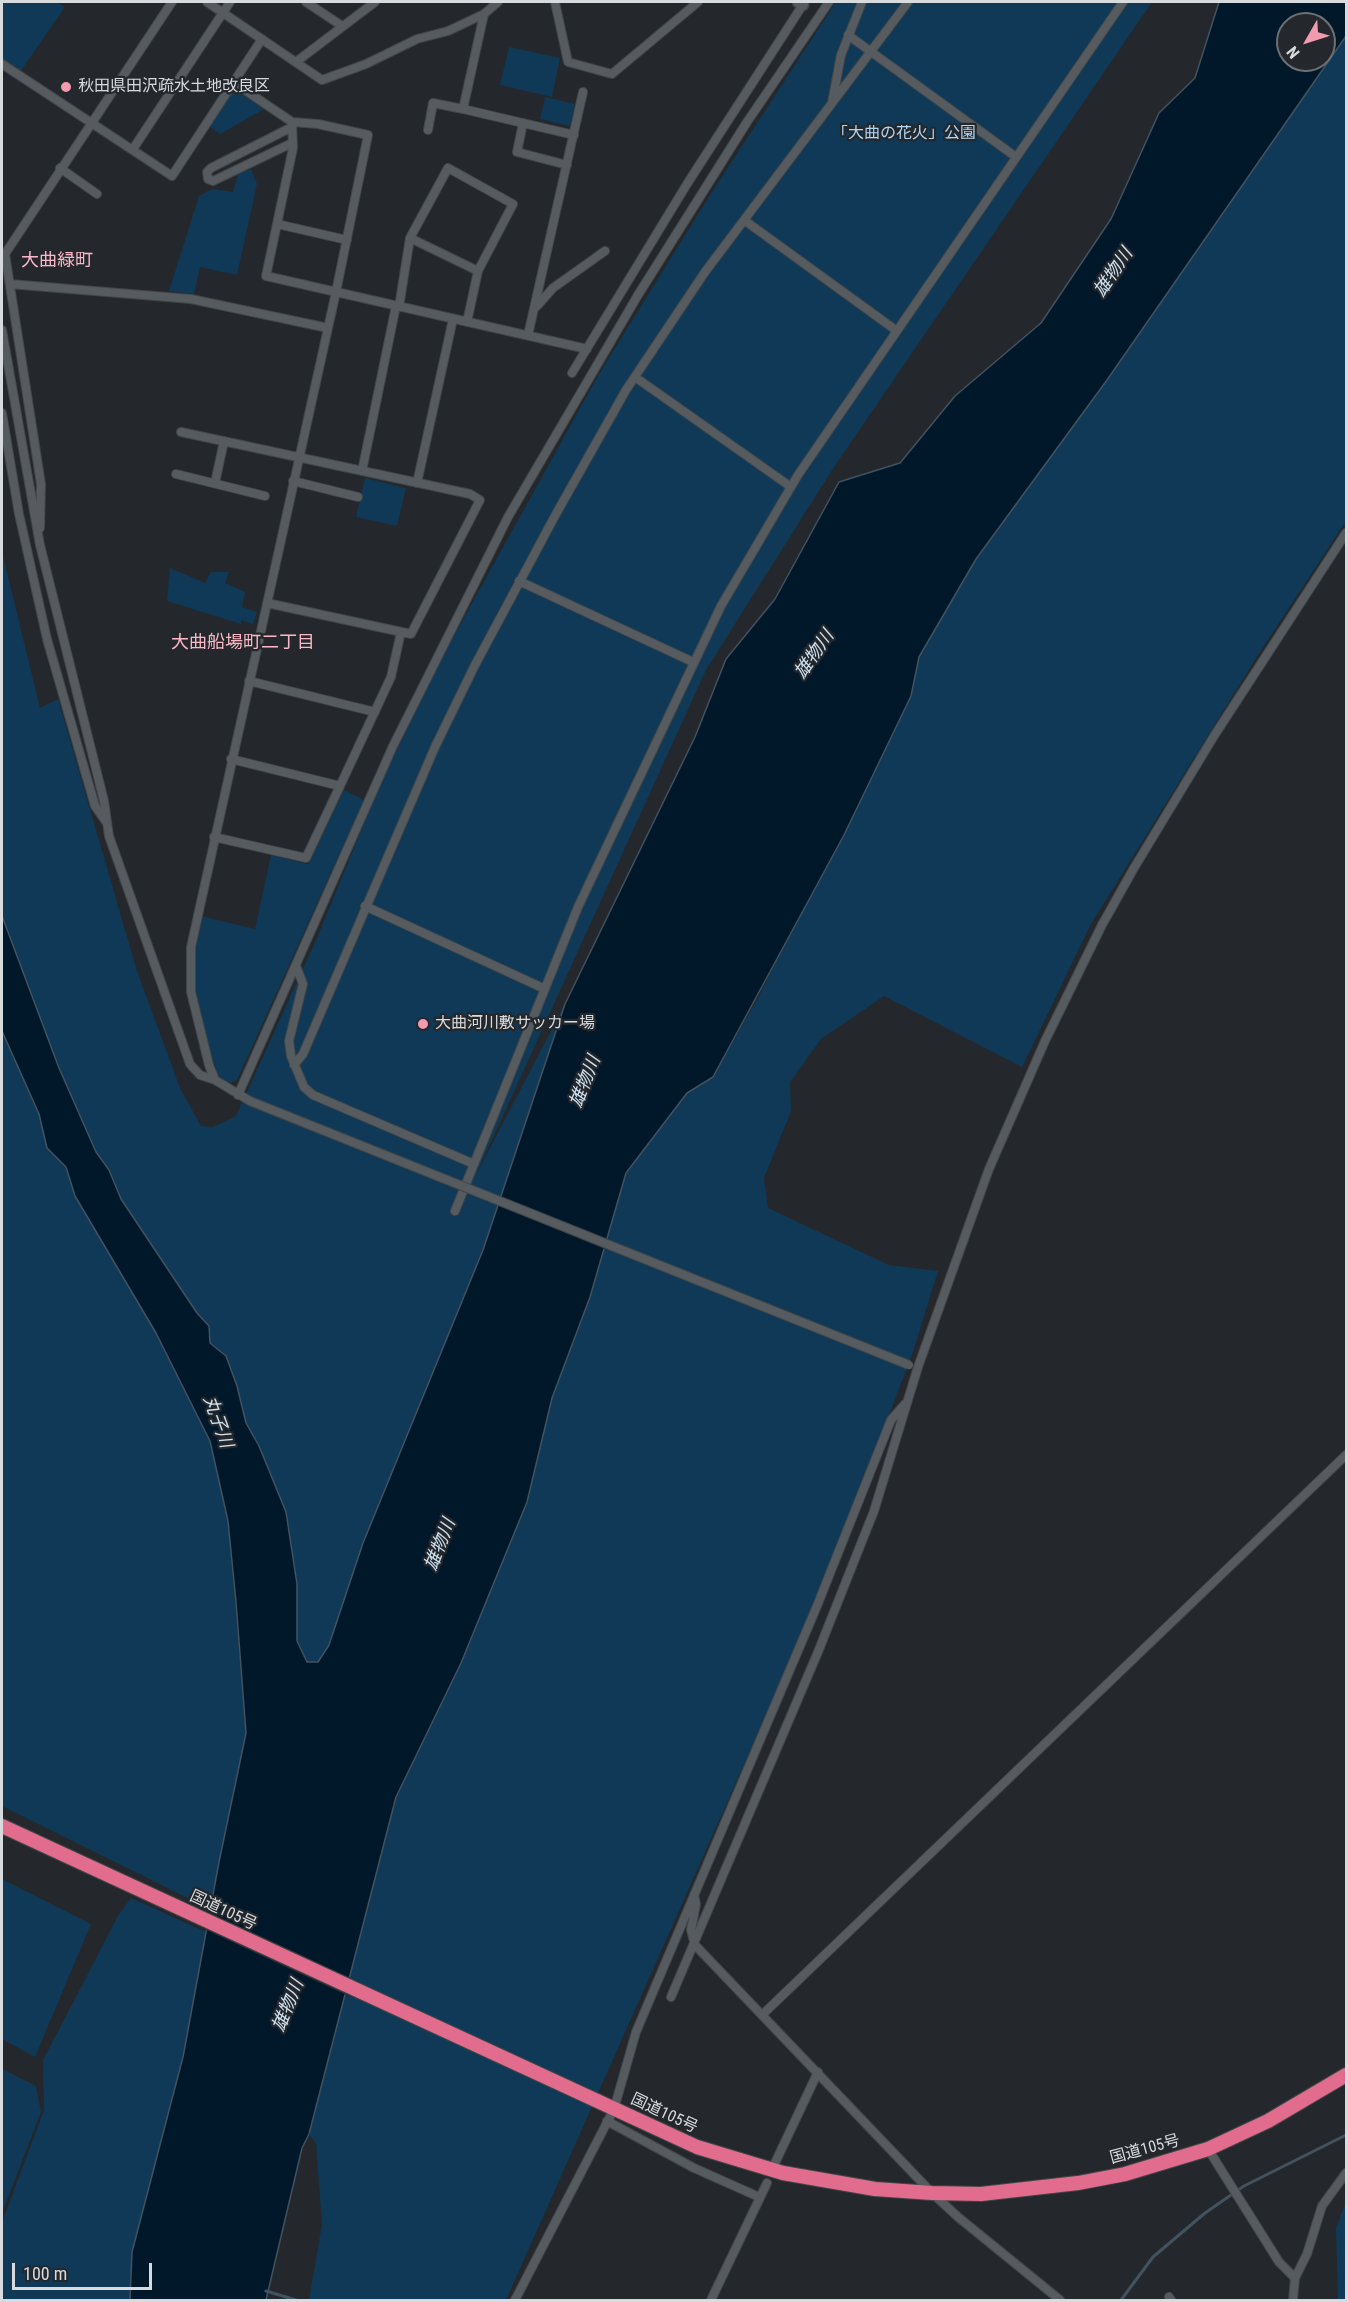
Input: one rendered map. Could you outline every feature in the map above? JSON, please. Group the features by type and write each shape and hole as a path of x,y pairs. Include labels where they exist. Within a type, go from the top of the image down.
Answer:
{"highway":[{"name":"国道105号","path":"2,1826 594,2100 610,2115 697,2147 783,2173 875,2189 932,2193 981,2194 1078,2183 1125,2174 1208,2149 1268,2121 1347,2075"}],"street":[{"path":"40,544 41,484 10,284 3,256 172,2"},
{"path":"207,2 322,80 366,64 417,39 448,31 484,14 498,2"},
{"path":"133,149 230,2"},
{"path":"306,2 342,26"},
{"path":"296,62 375,2"},
{"path":"555,2 568,62 612,74 698,2"},
{"path":"238,1095 393,747 508,517 638,295 747,122 829,2"},
{"path":"832,105 841,55 862,2"},
{"path":"294,1065 303,1054 435,747 519,581 635,377 705,272 908,2"},
{"path":"455,1211 578,907 721,606 791,487 1124,2"},
{"path":"572,373 687,184 802,3"},
{"path":"463,109 484,14"},
{"path":"848,35 1016,157"},
{"path":"2,64 172,176 262,39"},
{"path":"233,82 292,124"},
{"path":"528,335 582,92"},
{"path":"428,130 433,103 574,135"},
{"path":"524,123 517,152 567,165"},
{"path":"292,124 292,143 266,276 587,349"},
{"path":"215,1080 201,1034 190,975 191,946 336,292 368,135 318,124 292,124 207,172 208,179 213,181 292,143"},
{"path":"60,168 97,194"},
{"path":"362,471 398,307 410,238 448,168 513,204 478,272 467,322"},
{"path":"744,220 897,331"},
{"path":"277,224 347,240"},
{"path":"410,238 478,272"},
{"path":"536,307 553,288 605,251"},
{"path":"10,284 191,299 328,328"},
{"path":"417,483 453,319"},
{"path":"2,330 40,544 104,801 107,823 137,919 190,1064 200,1075 215,1080 250,1101 918,1367"},
{"path":"635,377 791,487"},
{"path":"2,413 19,514 47,639 95,806 107,823"},
{"path":"181,432 470,494 480,500 411,634 267,603"},
{"path":"215,483 224,441"},
{"path":"176,474 265,495"},
{"path":"293,481 358,497"},
{"path":"671,1997 695,1945 874,1511 918,1367 989,1169 1045,1041 1102,925 1214,736 1347,533"},
{"path":"519,581 693,662"},
{"path":"214,837 306,858 391,677 401,632"},
{"path":"249,681 375,712"},
{"path":"231,759 339,786"},
{"path":"365,906 545,989"},
{"path":"296,966 303,984 289,1041 294,1065 304,1087 313,1095 474,1164"},
{"path":"515,2301 610,2115 636,2032 817,1606 891,1420 908,1401"},
{"path":"762,2015 1347,1455"},
{"path":"694,1895 696,1904 691,1930 695,1945 932,2193 1060,2301"},
{"path":"775,2163 818,2072"},
{"path":"610,2115 694,2168 759,2197"},
{"path":"1208,2149 1279,2262 1295,2278"},
{"path":"1293,2300 1295,2278 1306,2254 1322,2206 1347,2173"},
{"path":"711,2301 767,2183"}],"green space":[{"path":"2,2 56,2 65,7 20,72 2,60"},
{"name":"「大曲の花火」公園","path":"836,2 1152,2 834,467 706,670 476,1175 565,1004 483,1250 421,1403 329,1645 318,1662 308,1663 297,1641 297,1584 259,1446 246,1423 237,1386 210,1343 209,1326 197,1313 121,1199 109,1170 96,1152 59,1068 2,916 2,552 40,708 58,699 137,971 180,1088 201,1126 213,1127 236,1116 317,938 379,787 439,663 486,578 599,374 710,195"},
{"path":"1346,35 1346,521 1258,655 1091,924 1022,1067 884,996 821,1039 790,1082 791,1111 764,1178 768,1208 889,1265 938,1271 912,1355 825,1582 506,2300 309,2300 322,2224 316,2144 309,2134 396,1797 461,1663 527,1502 552,1398 590,1297 626,1173 687,1093 713,1077 758,998 911,696 919,657 976,559 1203,243 1321,72 1336,72 1336,50"},
{"path":"509,47 560,58 552,97 500,85"},
{"path":"233,89 264,109 220,134 209,126"},
{"path":"545,97 575,104 570,126 540,119"},
{"path":"251,169 257,184 237,275 200,267 194,294 169,291 199,196 213,189 233,192 238,174"},
{"path":"365,478 406,488 397,526 356,517"},
{"path":"170,568 205,583 211,572 229,572 225,583 245,592 242,607 257,612 253,624 241,620 241,624 167,601"},
{"path":"344,790 364,800 237,1080 231,1083 225,1081 218,1074 207,1044 195,987 195,953 202,916 255,929 271,855 308,864"},
{"path":"2,1031 39,1114 47,1148 66,1167 75,1196 156,1333 210,1441 228,1521 246,1733 210,1909 2,1806"},
{"path":"2,1879 91,1924 35,2057 2,2039"},
{"path":"131,1898 206,1932 183,2057 132,2251 130,2300 2,2300 2,2222 44,2110 43,2060 119,1914"},
{"path":"2,2069 36,2086 41,2112 2,2213"},
{"path":"1346,2202 1346,2300 1338,2300 1336,2228"}],"water":[{"path":"1219,2 1346,2 1346,36 1336,50 1336,12 1276,12 1276,72 1321,72 1107,380 976,559 919,657 911,696 844,835 713,1077 687,1093 626,1173 590,1297 552,1398 527,1502 461,1663 396,1797 309,2134 302,2148 266,2300 130,2300 132,2252 183,2057 219,1862 246,1733 236,1602 228,1521 210,1441 156,1333 75,1196 66,1167 47,1148 39,1114 2,1031 2,916 59,1068 96,1152 109,1170 121,1199 197,1313 209,1326 210,1343 226,1356 237,1386 246,1423 259,1446 286,1512 297,1584 297,1641 307,1662 318,1662 329,1645 363,1543 483,1250 565,1004 695,737 726,659 775,599 839,482 900,463 955,396 1041,323 1111,219 1159,113 1195,78"}],"pier":[{"path":"498,1195 610,1240 607,1250 495,1204"},
{"path":"207,1911 353,1979 348,1996 204,1929"}],"waterway":[{"path":"1121,2300 1153,2257 1205,2213 1244,2186 1346,2135"},
{"path":"266,2291 296,2300"}],"place":[{"name":"秋田県田沢疏水土地改良区","path":"66,87"},
{"name":"大曲河川敷サッカー場","path":"423,1024"}],"district":[{"name":"大曲緑町","path":"57,261"},
{"name":"大曲船場町二丁目","path":"243,643"}],"water label":[{"name":"雄物川","path":"1114,273"},
{"name":"雄物川","path":"815,655"},
{"name":"雄物川","path":"586,1082"},
{"name":"丸子川","path":"217,1422"},
{"name":"雄物川","path":"441,1545"},
{"name":"雄物川","path":"289,2006"}]}
